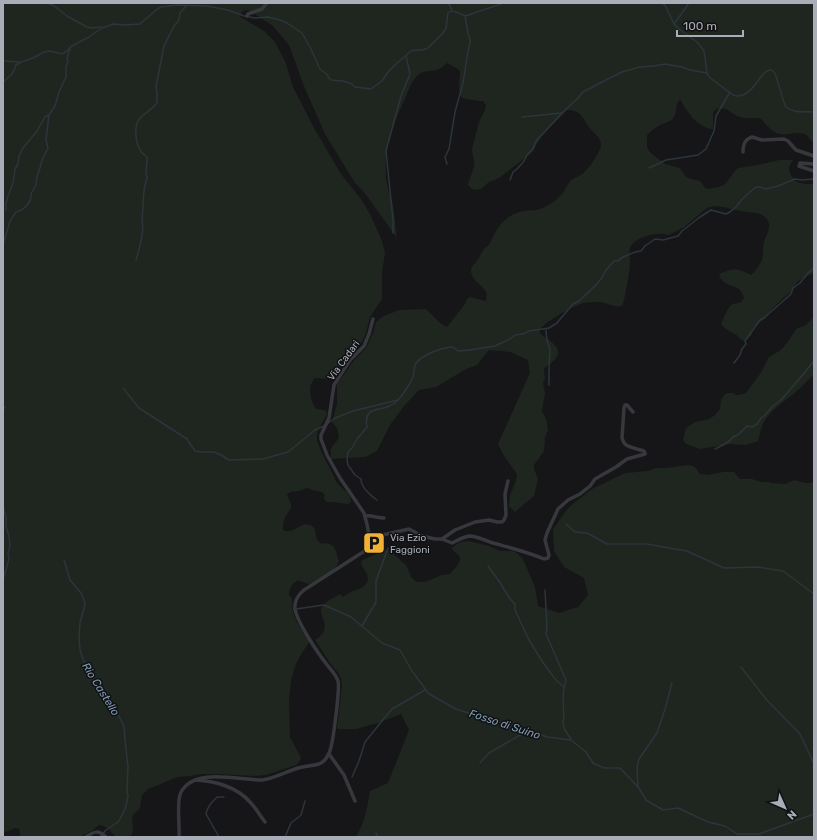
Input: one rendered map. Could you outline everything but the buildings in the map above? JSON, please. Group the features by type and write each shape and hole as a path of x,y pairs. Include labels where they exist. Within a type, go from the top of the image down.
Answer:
{"street":[{"path":"247,16 248,14 262,9 267,3"},
{"path":"743,152 745,142 748,138 752,137 762,140 784,139 788,141 796,150 814,156"},
{"path":"814,164 800,163 799,166 814,171"},
{"name":"Via Cadari","path":"369,538 364,513 340,478 327,455 321,435 330,418 334,385 350,360 364,346 373,320"},
{"path":"179,837 180,794 187,784 193,780 203,777 230,777 262,780 298,768 319,764 326,759 329,754 333,738 338,684 335,675 328,667 301,624 295,609 298,597 304,590 365,551 369,545 369,538 409,529 422,536 442,539 452,543 462,538 475,536 492,543 518,549 547,559 547,533 558,509 568,500 580,494 590,486 595,479 627,459 645,454 644,451 626,444 622,438 625,405 627,405 633,412"},
{"path":"442,539 455,530 474,522 489,520 500,523 503,521 506,515 505,494 508,481"},
{"path":"365,516 369,515 377,518 384,518"},
{"path":"329,754 344,775 355,801"},
{"path":"193,780 202,780 226,786 243,795 251,802 265,822"},
{"path":"86,837 92,833 98,832 103,835"}],"shaded area":[{"path":"3,3 814,3 814,143 805,134 779,134 770,128 760,118 742,118 720,108 716,109 713,113 713,129 706,128 694,119 686,110 680,99 672,120 660,125 647,135 647,146 652,154 665,164 680,168 686,177 700,181 706,189 720,187 726,183 738,168 779,160 793,160 789,169 795,181 814,184 814,271 812,274 797,282 791,292 770,311 766,318 753,328 751,336 744,341 725,329 721,324 730,306 741,302 744,298 739,289 724,282 719,274 735,270 751,275 756,270 762,260 764,242 769,228 769,223 766,218 756,213 716,206 707,208 684,227 669,235 652,235 643,237 635,242 630,248 629,271 622,306 614,306 600,302 584,303 561,314 540,329 540,333 554,344 558,350 558,354 555,359 544,369 545,379 543,383 545,393 542,411 546,419 548,430 545,437 544,451 534,465 538,479 534,496 515,512 509,506 510,495 516,481 517,474 504,456 498,444 530,373 528,360 510,352 489,350 477,365 466,369 436,387 419,390 405,405 390,425 377,451 365,457 331,459 331,448 339,438 337,428 332,422 337,404 337,384 355,359 366,348 376,322 382,317 399,310 426,309 440,323 447,327 470,297 486,301 486,292 473,278 471,271 473,265 490,243 499,226 513,215 540,209 556,200 562,194 570,181 584,173 596,157 601,142 581,115 575,111 567,110 541,137 529,155 499,178 489,182 481,189 472,189 468,185 474,166 472,149 479,122 486,105 483,101 462,98 459,88 460,71 447,63 437,70 422,73 412,82 399,111 386,156 387,181 393,206 397,238 364,192 355,183 325,134 304,86 289,45 273,26 248,10 243,11 239,16 264,31 275,42 285,61 293,87 314,128 341,174 361,199 370,214 382,241 385,253 382,273 382,299 370,317 366,333 361,344 350,355 333,377 327,379 315,378 310,387 311,397 315,407 327,412 317,434 319,446 335,480 349,495 351,501 348,504 327,502 324,499 325,495 322,492 307,488 290,492 287,495 291,508 285,517 283,530 291,531 305,524 310,525 315,529 319,542 333,546 336,550 339,561 335,569 309,584 297,581 294,583 289,592 292,599 292,609 296,619 310,641 296,664 291,680 289,701 290,737 301,758 296,765 266,775 202,774 177,777 148,789 142,795 140,808 132,818 133,830 129,837 116,837 107,828 99,825 80,837 20,837 19,829 15,828 6,832 3,830"},
{"path":"814,317 814,375 776,407 769,415 762,425 758,441 746,445 730,444 700,449 685,443 683,439 686,428 695,422 709,419 715,415 720,409 721,400 725,394 733,393 739,395 746,393 762,371 769,357 781,350 796,329 806,325"},
{"path":"688,465 698,470 700,474 708,475 723,472 734,472 740,479 752,479 761,482 785,484 794,480 805,483 811,483 814,481 814,837 356,837 362,826 370,791 388,783 409,730 401,714 378,723 356,729 337,729 342,685 341,679 315,640 321,636 325,627 321,611 323,605 340,594 343,597 366,585 368,579 366,572 361,565 362,560 386,550 390,551 406,565 411,577 414,580 417,582 425,582 442,575 450,574 460,561 459,556 452,549 460,542 469,541 489,546 500,551 512,551 517,553 523,559 535,587 538,606 559,613 578,607 588,595 584,578 564,567 554,551 553,529 569,507 592,489 625,473"}],"waterway":[{"path":"48,3 87,27 102,27"},
{"path":"447,3 450,5 452,10"},
{"path":"3,82 11,75 16,65 21,62 44,52 50,51 62,54 70,47 102,28 113,24 140,24 161,7 177,5 207,6 228,10 244,16 255,18 268,17 287,23 302,33 320,69 328,75 331,80 343,81 352,84 355,87 371,89 382,81 388,72 411,51 426,49 430,46 443,33 446,28 448,13 451,11 466,16 504,3"},
{"path":"661,3 665,5 674,24 697,42 704,51 707,73 709,77 733,95 740,96 746,94 752,89 765,72 769,70 773,71 776,75 786,107 792,111 814,112"},
{"path":"674,24 689,3"},
{"path":"136,260 142,235 144,190 147,178 147,157 142,153 137,144 137,124 144,114 157,103 156,86 164,46 174,26 179,20 180,13 186,6"},
{"path":"447,164 445,157 449,149 455,112 463,83 470,43 465,16"},
{"path":"3,245 10,221 16,212 25,208 29,203 31,194 36,185 42,160 48,148 46,140 49,115 55,106 59,92 66,77 67,58 70,49"},
{"path":"393,233 386,151 401,96 410,74 406,56"},
{"path":"3,61 19,62"},
{"path":"510,180 513,172 533,149 536,141 583,92 622,72 640,67 665,64 707,73"},
{"path":"649,168 666,160 698,155 706,149 714,131 716,116 730,92"},
{"path":"522,117 562,113"},
{"path":"6,210 6,204 13,183 19,156 45,117 49,115"},
{"path":"377,500 366,491 361,479 355,475 348,465 348,452 367,427 367,418 370,412 385,408 395,403 402,395 412,380 415,365 420,359 431,353 450,347 458,351 495,346 515,335 549,328 557,323 573,304 579,301 595,286 614,261 618,261 621,258 641,251 655,239 663,240 678,236 682,231 711,210 726,214 730,212 756,187 766,189 795,179 814,180"},
{"path":"734,363 746,344 745,341 760,320 791,294 793,288 800,283 814,268"},
{"path":"546,330 547,341 550,349 549,385"},
{"path":"715,449 738,435 747,426 752,427 757,424 761,418 781,400 814,361"},
{"path":"123,388 139,408 187,439 195,451 214,452 229,460 263,459 288,452 315,430 324,426"},
{"path":"327,424 335,418 353,411 398,400"},
{"path":"3,506 10,545 8,554 9,559 3,580"},
{"path":"566,524 575,532 587,533 607,544 647,544 687,551 724,568 758,567 783,571 814,594"},
{"path":"362,626 376,602 376,581 388,548"},
{"name":"Rio Castello","path":"64,560 70,580 81,593 85,605 80,622 79,638 80,650 83,659 104,696 120,718 124,727 128,767 128,797 125,809 118,822 106,830 100,837"},
{"path":"488,566 515,604 515,610 529,640 542,661 555,679 564,687"},
{"path":"3,584 3,591"},
{"path":"545,590 546,634 566,680 563,694 563,723 564,729 571,739"},
{"name":"Fosso di Suino","path":"296,609 324,605 351,617 382,643 400,650 412,671 429,694 456,709 498,721 511,728 532,731 547,737 571,740 586,752 593,763 604,768 620,768 639,788 646,800 663,810 678,808 708,822 725,826 737,834 759,834 814,814"},
{"path":"741,667 766,699 800,734 814,764"},
{"path":"638,787 637,768 639,759 657,733 672,683"},
{"path":"352,777 365,742 386,716 392,709 425,690"},
{"path":"480,763 489,753 527,731"},
{"path":"219,837 206,814 209,807 217,797 224,797"},
{"path":"285,837 291,823 301,815 305,801"},
{"path":"376,833 378,837"}],"place":[{"name":"Via Ezio Faggioni","path":"374,543"}]}
